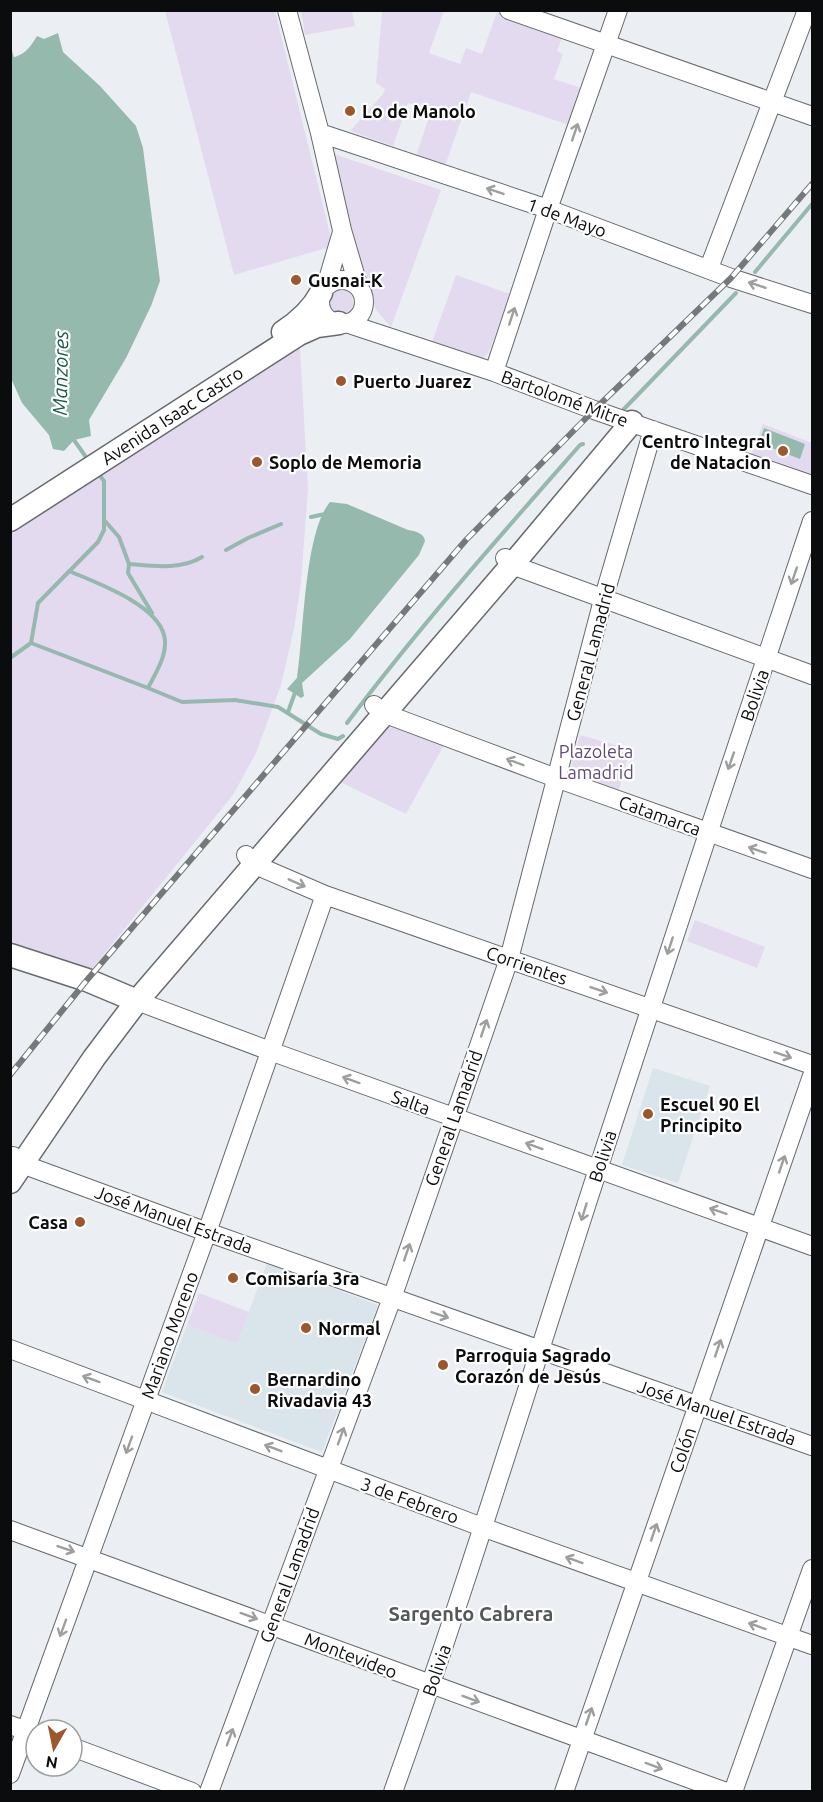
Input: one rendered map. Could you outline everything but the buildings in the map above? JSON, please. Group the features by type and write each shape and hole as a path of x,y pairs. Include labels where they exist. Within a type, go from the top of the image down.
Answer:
{"main road":[{"name":"Avenida Isaac Castro","path":"10,520 71,475 298,322 314,307 324,290"},
{"name":"Avenida Isaac Castro","path":"141,429 299,334 317,326 342,323"},
{"path":"14,1165 94,1058 131,998 508,561 635,423"},
{"name":"Avenida Isaac Castro","path":"10,507 71,475"},
{"name":"Salta","path":"10,955 131,998"}],"street":[{"path":"286,10 320,133 342,231 362,294 385,335"},
{"path":"509,10 813,116"},
{"path":"494,372 618,10"},
{"path":"709,268 807,10"},
{"name":"1 de Mayo","path":"320,133 548,209 731,278 813,304"},
{"path":"324,290 332,282 346,280 362,294 362,312 358,317 342,323 332,321 323,313 320,300 339,247 342,231"},
{"name":"Bartolomé Mitre","path":"342,323 494,372 813,485"},
{"name":"General Lamadrid","path":"209,1791 392,1298 509,959 603,600 635,423"},
{"name":"Bolivia","path":"393,1791 431,1685 541,1350 707,832 813,521"},
{"path":"508,561 603,600 813,675"},
{"name":"Catamarca","path":"379,709 556,778 813,869"},
{"name":"Corrientes","path":"250,859 325,895 813,1065"},
{"name":"Mariano Moreno","path":"29,1718 207,1232 325,895"},
{"name":"Salta","path":"131,998 270,1051 813,1246"},
{"name":"Colón","path":"564,1791 813,1076"},
{"name":"José Manuel Estrada","path":"14,1165 813,1446"},
{"name":"3 de Febrero","path":"10,1349 482,1527 813,1645"},
{"name":"Montevideo","path":"10,1530 726,1791"},
{"path":"733,1791 813,1569"},
{"name":"Mariano Moreno","path":"10,1774 24,1730"},
{"path":"84,1751 192,1791"}],"shaded area":[{"path":"653,1068 710,1086 678,1183 622,1165"},
{"path":"267,1263 378,1305 322,1452 162,1392 187,1325 237,1344"}],"green space":[{"path":"165,11 275,11 333,246 234,275"},
{"path":"301,11 352,11 355,26 305,35"},
{"path":"382,11 444,11 429,53 460,64 466,48 482,54 497,12 563,35 557,51 563,54 554,79 581,88 569,125 471,92 444,169 415,159 431,111 408,103 393,146 350,131 385,89 376,83"},
{"path":"331,153 441,190 391,327 377,311 365,286"},
{"path":"456,275 510,294 488,354 480,360 432,342"},
{"path":"339,289 349,293 353,303 349,313 339,317 329,313 325,303 329,293"},
{"path":"295,347 300,348 308,488 301,583 294,629 281,685 256,753 233,795 87,975 11,946 10,529"},
{"name":"Centro Integral de Natacion","path":"763,424 812,443 812,479 751,456"},
{"path":"388,725 444,745 406,814 338,781"},
{"name":"Plazoleta Lamadrid","path":"580,735 630,749 619,790 575,778 571,767"},
{"path":"695,920 765,947 757,968 687,941"},
{"path":"199,1293 249,1312 237,1344 187,1325"}],"water":[{"path":"58,33 63,52 100,86 136,126 143,148 160,281 151,306 126,358 89,420 91,436 74,440 64,451 53,449 49,435 22,403 10,376 11,58 26,50 37,36 44,39"},
{"path":"764,428 805,444 800,459 759,443"},
{"path":"330,502 347,504 421,534 425,541 419,555 350,639 302,683 304,696 301,698 287,689 297,678 310,560 321,517"}],"waterway":[{"name":"Manzores","path":"10,51 13,61"},
{"path":"755,272 812,204"},
{"path":"624,409 736,293"},
{"name":"Manzores","path":"74,436 74,440 88,460"},
{"path":"347,723 461,582 583,444"},
{"name":"Manzores","path":"10,658 31,643 38,603 98,542 104,530 104,481 98,473"},
{"path":"311,517 325,514"},
{"path":"105,521 119,537 129,564 176,565 202,557"},
{"path":"226,550 281,524"},
{"path":"129,564 128,573 152,613"},
{"path":"69,571 109,588 138,604 159,624 164,635 165,649 148,688 182,702 235,700 278,707 321,734 338,739 343,736"},
{"path":"31,643 148,688"},
{"path":"288,712 296,690"}],"railway":[{"path":"10,1075 87,980 466,540 594,410 731,278 812,184"}],"place":[{"name":"Lo de Manolo","path":"350,111"},
{"name":"Gusnai-K","path":"296,280"},
{"name":"Puerto Juarez","path":"341,381"},
{"name":"Centro Integral de Natacion","path":"783,451"},
{"name":"Soplo de Memoria","path":"257,462"},
{"name":"Escuel 90 El Principito","path":"648,1114"},
{"name":"Casa","path":"80,1222"},
{"name":"Comisaría 3ra","path":"233,1278"},
{"name":"Normal","path":"306,1328"},
{"name":"Parroquia Sagrado Corazón de Jesús","path":"443,1365"},
{"name":"Bernardino Rivadavia 43","path":"255,1389"}],"district":[{"name":"Sargento Cabrera","path":"471,1613"}]}
